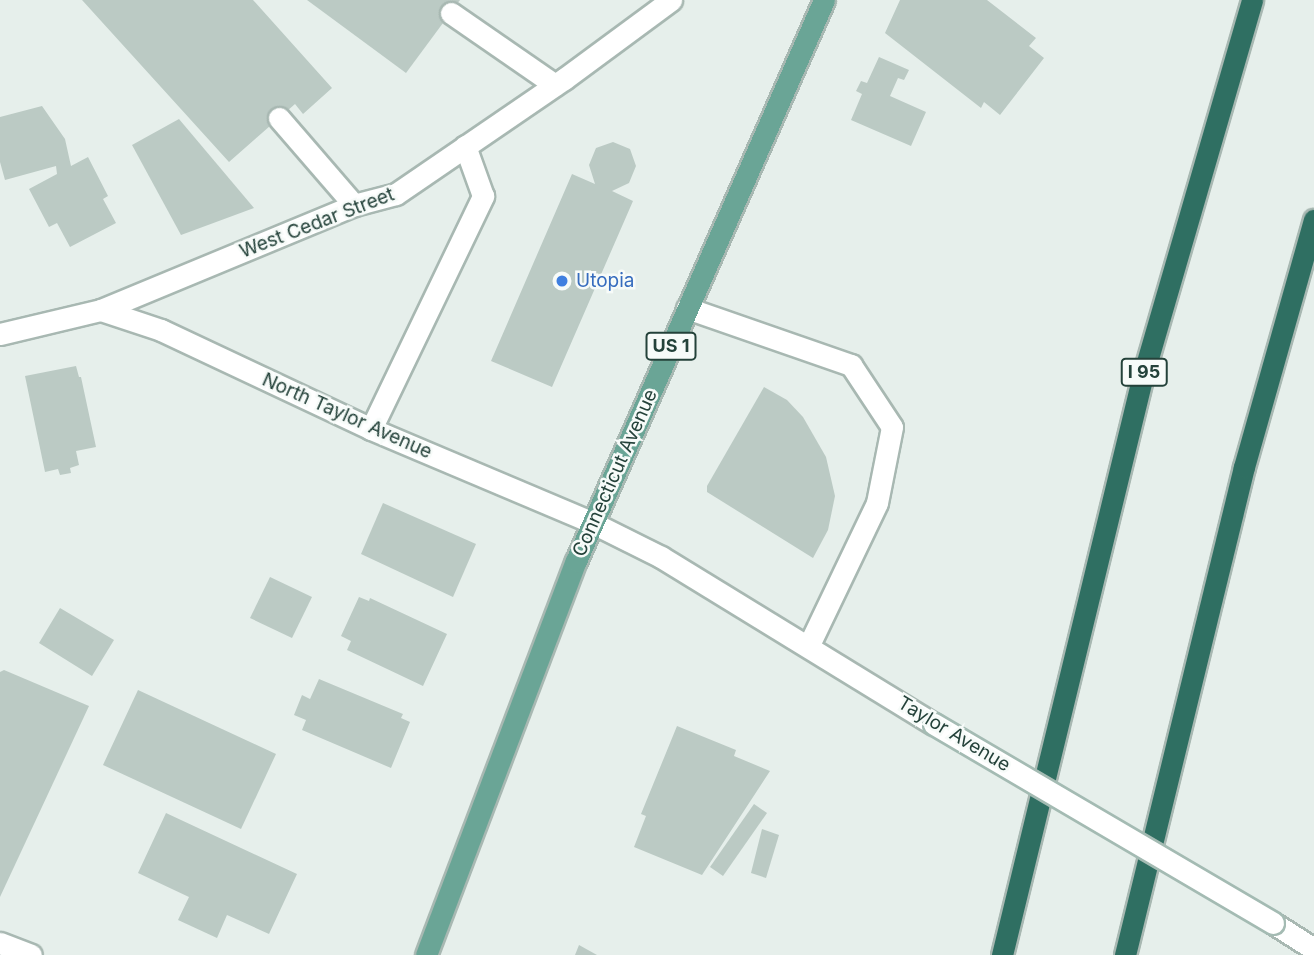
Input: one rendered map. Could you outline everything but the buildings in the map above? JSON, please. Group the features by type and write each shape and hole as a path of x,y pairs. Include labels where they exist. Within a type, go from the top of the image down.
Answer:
{"highway":[{"name":"I 95","path":"1002,955 1142,379 1252,0"},
{"path":"1125,955 1244,467 1314,220"}],"main road":[{"name":"Connecticut Avenue","path":"426,955 593,523 824,0"}],"street":[{"name":"West Cedar Street","path":"0,334 101,310 354,205 396,194 555,85 671,0"},
{"path":"450,13 555,85"},
{"path":"279,118 354,205"},
{"path":"371,429 483,196 465,146"},
{"path":"687,308 851,365 892,427 877,503 809,645"},
{"name":"North Taylor Avenue","path":"101,310 161,330 371,429 593,523"},
{"name":"Taylor Avenue","path":"593,523 661,557 1314,949"},
{"path":"0,943 32,955"}],"place":[{"name":"Utopia","path":"562,281"}]}
